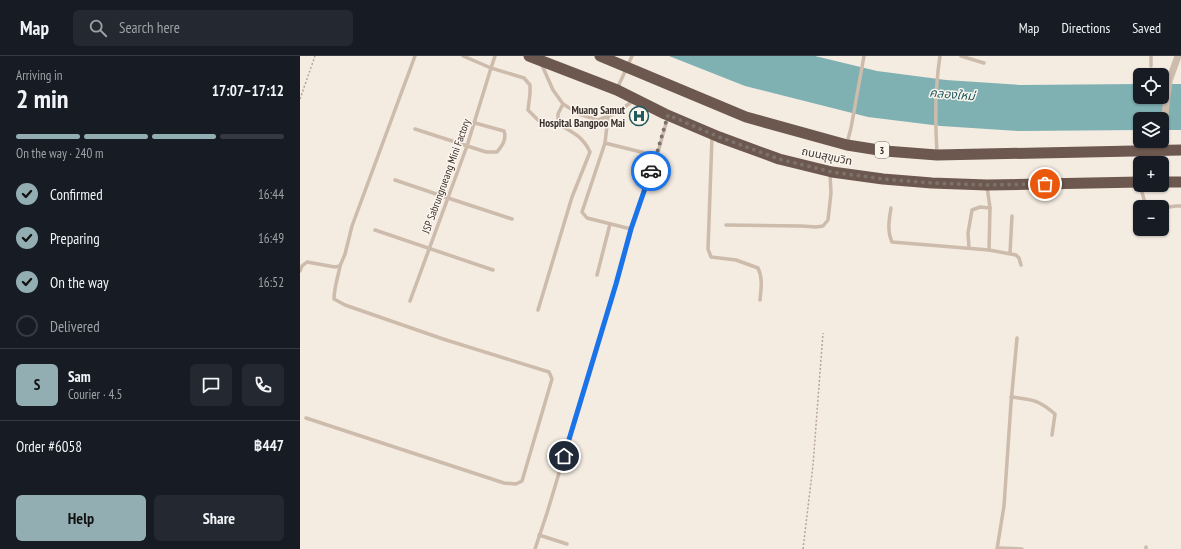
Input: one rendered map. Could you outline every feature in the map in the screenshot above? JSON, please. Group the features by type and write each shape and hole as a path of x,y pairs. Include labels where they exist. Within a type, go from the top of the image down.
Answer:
{"highway":[{"name":"ถนนสุขุมวิท","path":"600,56 746,117 847,145 885,151 937,155 1133,145"},
{"name":"ถนนสุขุมวิท","path":"534,58 617,90 668,115 712,134 779,159 830,171 883,179 932,183 987,185 1133,183"},
{"name":"ถนนสุขุมวิท","path":"1169,146 1181,150"},
{"path":"1169,182 1181,182"}],"street":[{"path":"1166,112 1169,81 1178,56"}],"lane":[{"path":"306,418 504,483 516,484 522,481 552,379 549,372 443,339 345,306 334,299 334,290 352,226 415,56"},
{"path":"463,56 491,68 524,78 530,85 528,110 538,120 558,124 577,135 586,144 590,152 572,197 538,310"},
{"name":"JSP Sabrungrueang Mini Factory","path":"410,301 467,146 496,56"},
{"path":"617,90 632,56"},
{"path":"847,145 864,56"},
{"path":"937,155 935,129 940,56"},
{"path":"961,56 984,63"},
{"path":"1151,56 1151,66"},
{"path":"534,58 563,104 579,114 598,120 616,113 635,99"},
{"path":"558,124 558,114 563,104"},
{"path":"535,549 616,284 631,229 656,156 668,115"},
{"path":"608,116 605,143 582,212 587,218 631,229"},
{"path":"415,129 486,152 497,152 502,146 506,136 504,131 475,123"},
{"path":"712,134 708,249 711,257 736,260 758,268 761,274 762,284 760,300"},
{"path":"605,143 656,156"},
{"path":"726,225 823,226 828,220 831,193 830,171"},
{"path":"395,180 512,219"},
{"path":"987,185 990,208 989,250"},
{"path":"1169,207 1181,206"},
{"path":"969,248 968,233 972,210 980,207 990,208"},
{"path":"891,208 888,228 889,237 892,242 989,250 1016,255 1019,258 1021,265"},
{"path":"1010,254 1012,216"},
{"path":"597,275 610,224"},
{"path":"375,230 493,270"},
{"path":"300,271 302,266 307,262 336,267 340,266"},
{"path":"1017,338 1011,397 1004,500 998,548 1022,549"},
{"path":"1011,397 1032,400 1043,404 1055,414 1052,435"},
{"path":"539,535 567,544"}],"path":[{"path":"300,99 315,56"},
{"path":"803,549 813,465 823,333"}],"water":[{"name":"คลองใหม่","path":"669,56 815,56 877,71 946,80 1020,85 1133,84 1133,104 1169,104 1169,84 1181,84 1181,130 1169,130 1169,112 1133,112 1133,130 1019,131 941,126 868,117 745,86"}],"way so far":[{"path":"651,171 668,115 719,137 779,159 832,172 883,179 932,183 987,185 1045,184"}],"place":[{"name":"Muang Samut Hospital Bangpoo Mai","path":"639,116"}],"route":[{"path":"564,456 631,229 651,171"}]}
